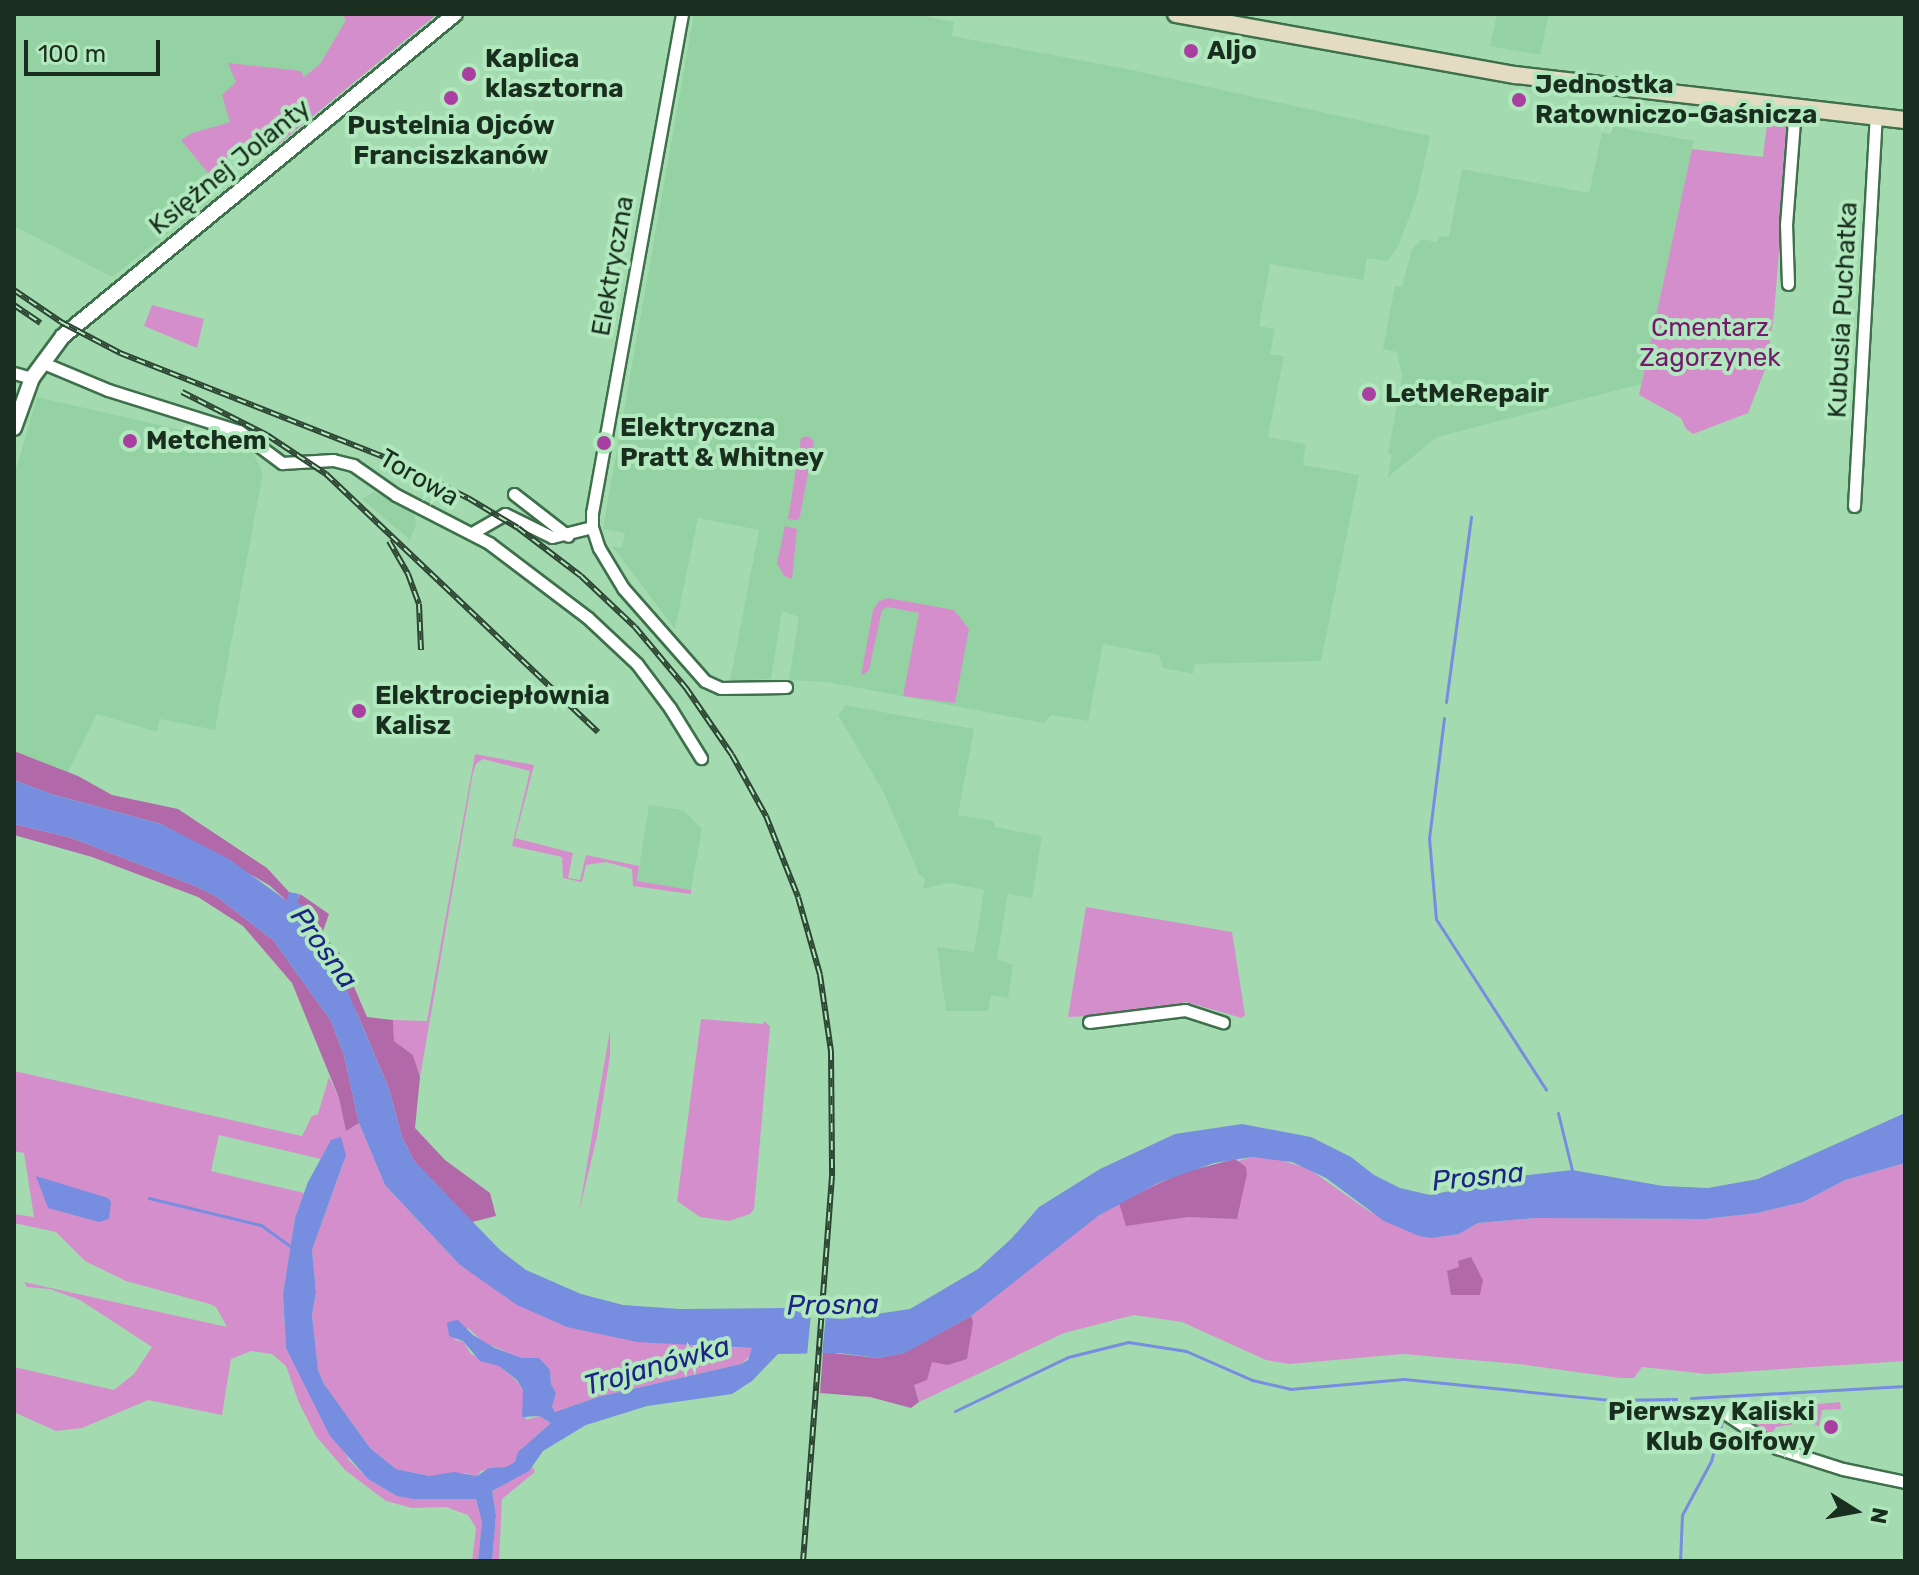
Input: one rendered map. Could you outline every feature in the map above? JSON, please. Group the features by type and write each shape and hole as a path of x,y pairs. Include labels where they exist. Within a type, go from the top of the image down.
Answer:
{"main road":[{"path":"1176,14 1480,70 1905,120"}],"street":[{"name":"Księżnej Jolanty","path":"14,428 41,362 84,318 455,14"},
{"name":"Elektryczna","path":"592,527 592,513 682,14"},
{"path":"1788,284 1786,225 1795,108"},
{"name":"Kubusia Puchatka","path":"1854,506 1876,117"},
{"name":"Torowa","path":"41,362 108,390 239,431 282,463 333,460 353,465 396,495 472,533 521,564 616,643 660,693 701,758"},
{"path":"14,373 32,378"},
{"path":"514,494 568,536"},
{"path":"472,533 505,514 552,537 568,536 592,527 599,548 623,588 705,681 715,688 786,687"},
{"path":"1089,1022 1185,1010 1223,1022"},
{"path":"1720,1410 1777,1448 1843,1469 1905,1482"}],"shaded area":[{"path":"14,14 341,14 346,20 320,64 304,77 300,71 229,64 236,82 222,95 231,122 192,133 182,140 208,173 197,183 211,200 112,277 14,226"},
{"path":"694,14 913,14 954,22 952,36 1132,70 1430,136 1417,196 1398,247 1387,261 1367,258 1363,280 1270,264 1259,326 1275,329 1270,354 1284,356 1268,437 1306,444 1303,465 1359,475 1321,661 1195,664 1193,674 1163,668 1159,655 1103,644 1088,721 1051,715 1044,723 827,682 789,680 799,617 782,611 771,679 730,681 759,530 698,518 675,629 612,546 622,548 625,533 603,529"},
{"path":"1497,14 1549,14 1540,55 1490,46"},
{"path":"1613,126 1694,141 1641,384 1437,437 1388,477 1392,455 1388,454 1402,377 1397,352 1383,349 1395,286 1402,287 1412,249 1422,239 1437,242 1439,236 1449,237 1462,169 1589,193 1602,133 1611,134"},
{"path":"37,397 229,441 252,451 263,473 215,730 160,719 157,732 97,714 68,772 14,751 14,476"},
{"path":"374,492 414,511 416,525 410,540 362,499"},
{"path":"845,705 974,729 958,815 994,821 995,827 1042,836 1032,898 1008,894 997,959 1013,965 1008,998 991,995 988,1011 946,1011 937,947 974,952 984,890 949,883 923,889 925,879 919,874 884,793 838,715"},
{"path":"14,751 78,776 112,795 178,809 267,868 289,892 288,902 269,885 161,824 51,794 14,780"},
{"path":"649,805 683,810 702,829 691,890 637,881"},
{"path":"14,824 72,838 195,886 217,897 273,940 331,1021 344,1055 359,1123 346,1131 339,1098 292,983 243,926 198,897 92,857 14,835"},
{"path":"300,894 329,914 322,934 340,954 367,1017 393,1020 394,1041 413,1055 420,1077 415,1128 445,1160 490,1193 496,1216 472,1222 414,1161 402,1137 389,1089 357,1013 308,943 305,924 314,915 297,903"},
{"path":"1235,1159 1246,1167 1247,1174 1237,1219 1188,1217 1126,1226 1119,1203 1181,1173"},
{"path":"1471,1257 1483,1280 1480,1295 1451,1295 1447,1271 1459,1267 1458,1261"},
{"path":"971,1316 973,1322 967,1359 948,1365 932,1362 927,1380 914,1385 919,1402 911,1408 870,1397 820,1393 823,1352 878,1358 904,1353"}],"green space":[{"path":"341,14 437,14 279,144 268,136 245,143 208,173 181,140 192,133 230,122 222,95 236,82 228,63 301,71 304,77 320,64 346,20"},
{"name":"Cmentarz Zagorzynek","path":"1767,124 1789,126 1774,314 1766,367 1748,413 1693,434 1686,429 1681,418 1639,395 1692,149 1763,157"},
{"path":"152,305 204,319 197,348 144,326"},
{"path":"808,436 814,441 800,516 798,520 788,519 801,438"},
{"path":"785,526 797,529 792,579 784,576 777,563"},
{"path":"888,598 954,610 969,629 955,703 903,696 919,613 887,607 882,610 869,670 861,676 873,610 879,601"},
{"path":"475,754 534,765 515,838 573,853 568,878 580,880 586,855 639,866 637,881 691,890 691,894 633,886 632,869 606,862 586,865 582,882 563,878 562,857 512,846 530,771 483,759 476,764 473,773 420,1077 413,1055 394,1041 393,1020 427,1021"},
{"path":"1086,907 1232,932 1245,1015 1242,1018 1186,1002 1112,1015 1068,1017"},
{"path":"701,1019 763,1024 764,1021 770,1026 754,1209 750,1214 729,1221 700,1217 677,1201"},
{"path":"610,1030 610,1056 597,1137 579,1211"},
{"path":"14,1071 302,1136 312,1116 318,1114 329,1077 339,1098 346,1130 359,1123 385,1185 460,1265 474,1274 713,1347 752,1348 751,1355 741,1364 598,1397 555,1412 552,1407 556,1393 551,1384 550,1370 483,1342 468,1328 454,1340 463,1341 471,1354 499,1366 516,1380 523,1390 526,1420 539,1416 551,1423 524,1447 515,1462 507,1467 481,1471 477,1476 464,1473 429,1476 396,1469 370,1448 324,1384 318,1370 312,1315 316,1292 312,1250 344,1161 331,1140 321,1159 219,1135 211,1171 304,1193 295,1218 283,1294 286,1348 349,1460 368,1479 397,1496 476,1499 482,1522 478,1561 472,1561 476,1528 468,1515 446,1507 412,1508 386,1501 345,1470 316,1436 299,1403 286,1366 272,1354 251,1351 231,1359 222,1415 148,1400 82,1428 56,1431 16,1413 14,1367 114,1390 134,1374 152,1347 80,1300 50,1289 27,1287 24,1282 227,1327 216,1307 210,1304 126,1281 85,1261 56,1232 14,1223 14,1214 34,1217 24,1153 14,1151"},
{"name":"Pierwszy Kaliski Klub Golfowy","path":"1252,1157 1274,1158 1309,1169 1370,1212 1432,1238 1459,1234 1478,1223 1536,1218 1705,1219 1757,1213 1803,1202 1845,1180 1905,1163 1905,1361 1707,1374 1642,1367 1634,1378 1403,1354 1289,1364 1266,1360 1182,1322 1134,1315 1064,1333 919,1402 905,1353 971,1316 1073,1232 1119,1203 1158,1183"},
{"path":"1840,1402 1841,1409 1822,1410 1819,1426 1797,1418 1794,1424 1776,1427 1766,1441 1732,1412"},
{"path":"533,1467 535,1472 502,1499 499,1561 492,1561 496,1515 492,1491"}],"water":[{"path":"14,780 51,794 161,824 229,859 287,901 289,892 299,894 298,903 314,912 305,924 310,930 308,943 312,947 320,945 334,959 389,1089 402,1137 414,1161 500,1250 526,1270 581,1294 623,1305 680,1309 790,1308 809,1317 843,1319 910,1309 978,1269 1012,1238 1039,1207 1100,1169 1175,1134 1242,1124 1311,1137 1351,1157 1374,1175 1400,1188 1430,1195 1460,1189 1478,1181 1572,1170 1663,1186 1708,1188 1758,1179 1905,1113 1905,1163 1845,1180 1803,1202 1757,1213 1705,1219 1536,1218 1478,1223 1459,1234 1432,1238 1419,1236 1384,1221 1326,1178 1292,1162 1252,1157 1214,1163 1158,1183 1098,1216 971,1316 905,1353 878,1358 839,1353 778,1354 752,1381 732,1394 647,1406 586,1425 543,1451 529,1471 492,1491 496,1515 492,1561 478,1561 482,1522 476,1499 413,1499 397,1496 368,1479 330,1436 286,1348 283,1294 295,1218 308,1182 331,1140 341,1137 346,1155 312,1250 316,1292 312,1315 318,1370 324,1384 370,1448 396,1469 429,1476 454,1472 477,1476 489,1468 506,1467 515,1462 518,1452 551,1423 539,1416 522,1417 523,1390 517,1380 499,1366 480,1361 463,1341 449,1336 447,1323 452,1321 458,1320 473,1335 495,1348 522,1358 539,1358 550,1370 551,1384 556,1393 552,1407 555,1412 598,1397 741,1364 748,1360 752,1348 637,1342 567,1327 517,1305 460,1265 385,1185 359,1123 344,1055 331,1021 273,940 217,897 195,886 72,838 14,824"},
{"path":"36,1176 108,1198 111,1202 109,1219 99,1222 48,1208"}],"pier":[{"path":"811,1313 826,1314 822,1356 807,1356"}],"waterway":[{"path":"1446,702 1471,517"},
{"path":"1444,718 1429,838 1436,919 1546,1090"},
{"path":"1558,1113 1572,1170"},
{"path":"149,1198 261,1225 290,1246"},
{"path":"955,1411 1068,1357 1128,1342 1186,1351 1252,1380 1290,1389 1404,1379 1612,1400 1676,1399"},
{"path":"1691,1398 1905,1386"},
{"path":"1680,1561 1682,1515 1711,1461 1722,1421"}],"railway":[{"path":"14,290 61,322 120,353 392,460 468,498 518,528 581,576 635,627 686,688 732,755 766,816 798,897 820,975 831,1051 832,1176 803,1561"},
{"path":"14,305 41,323"},
{"path":"182,392 267,435 326,474 598,732"},
{"path":"389,541 408,574 419,604 421,650"}],"place":[{"name":"Aljo","path":"1191,51"},
{"name":"Kaplica klasztorna","path":"469,74"},
{"name":"Pustelnia Ojców Franciszkanów","path":"451,98"},
{"name":"Jednostka Ratowniczo-Gaśnicza","path":"1519,100"},
{"name":"LetMeRepair","path":"1369,394"},
{"name":"Metchem","path":"130,441"},
{"name":"Elektryczna Pratt & Whitney","path":"604,443"},
{"name":"Elektrociepłownia Kalisz","path":"359,711"},
{"name":"Pierwszy Kaliski Klub Golfowy","path":"1831,1427"}],"water label":[{"name":"Prosna","path":"324,948"},
{"name":"Prosna","path":"1478,1177"},
{"name":"Prosna","path":"833,1305"},
{"name":"Trojanówka","path":"657,1366"}]}
